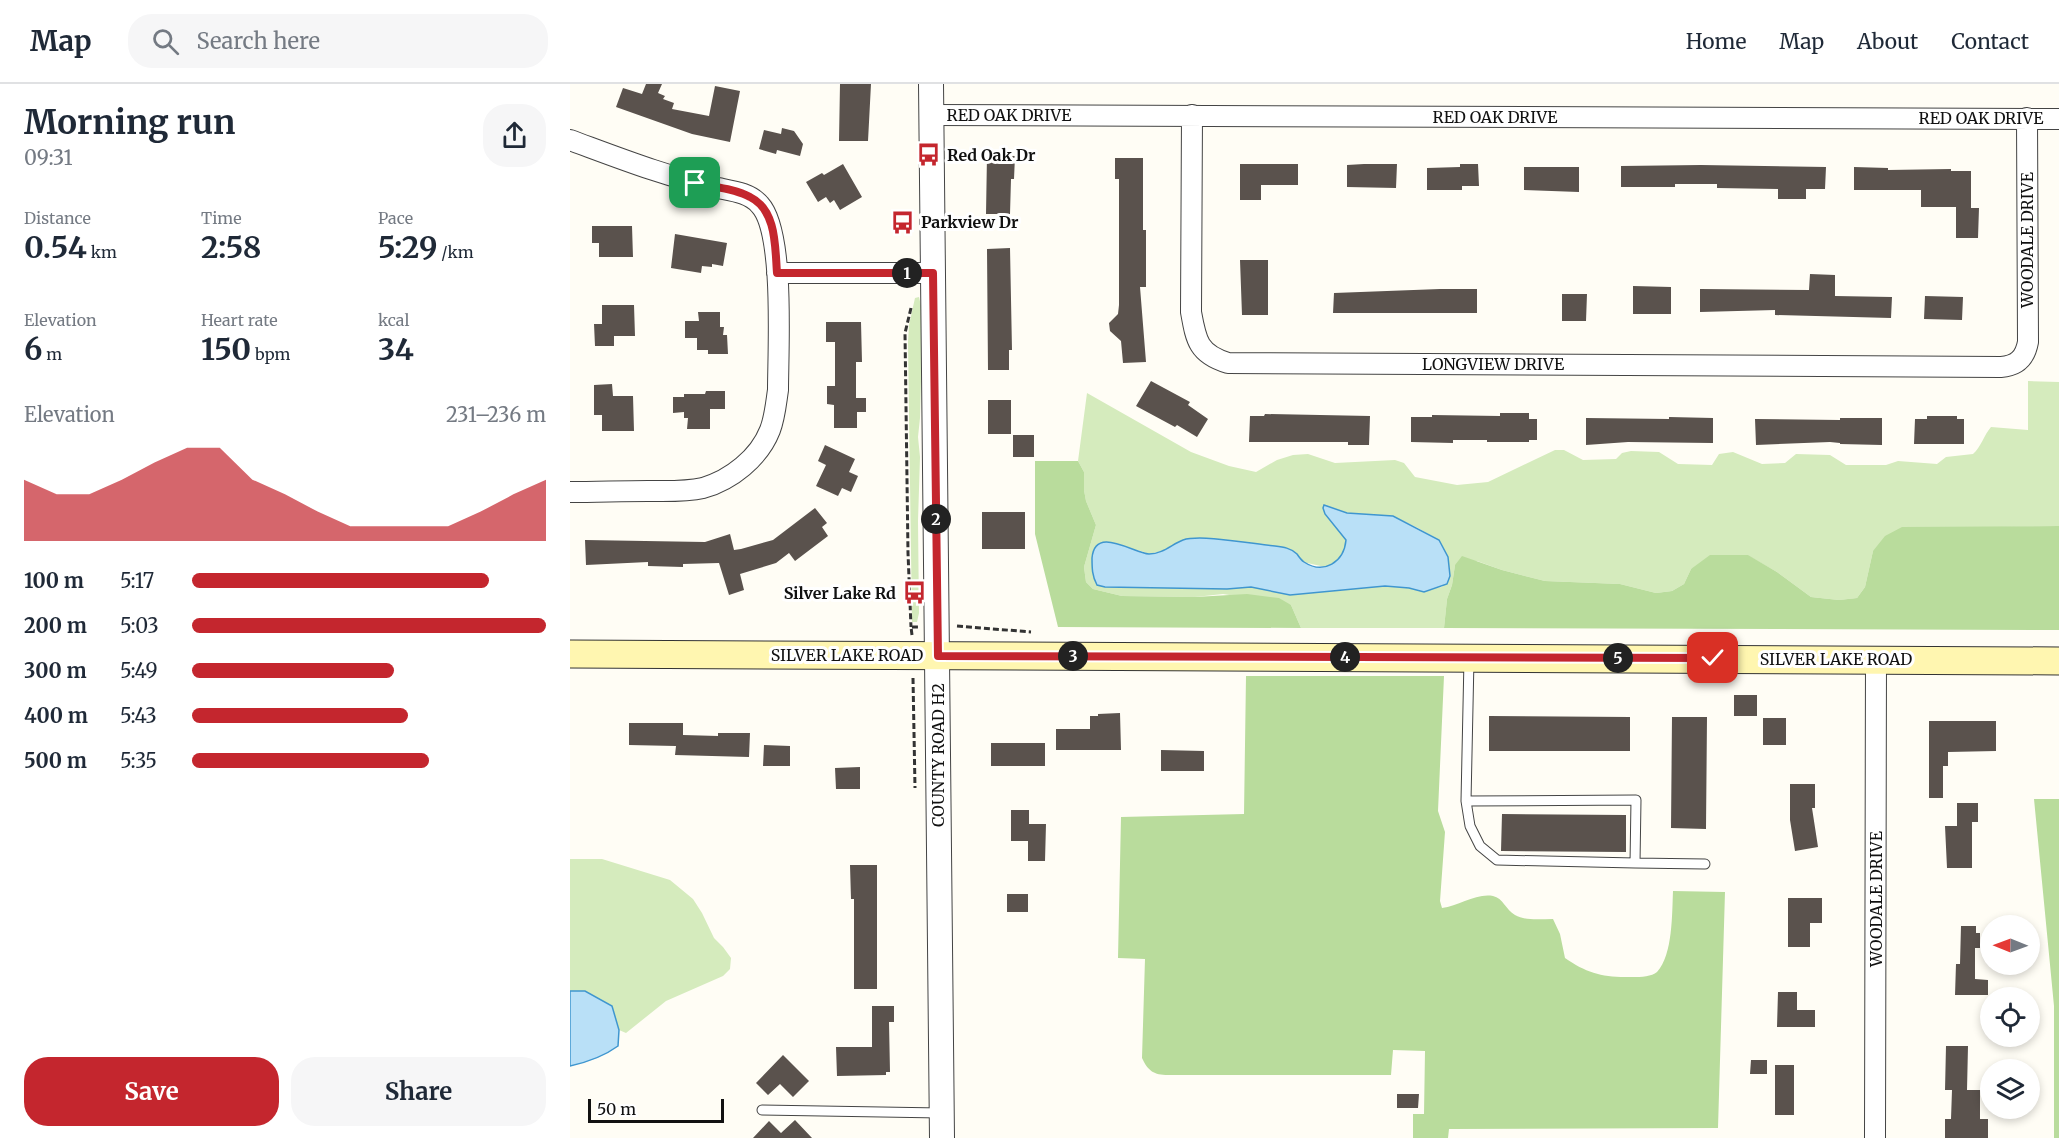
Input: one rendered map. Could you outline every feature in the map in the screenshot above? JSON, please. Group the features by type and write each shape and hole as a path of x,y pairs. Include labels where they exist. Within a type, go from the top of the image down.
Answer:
{"main road":[{"name":"SILVER LAKE ROAD","path":"570,654 2059,661"}],"street":[{"name":"COUNTY ROAD H2","path":"931,84 925,273 938,627 925,655 942,1138"},
{"name":"RED OAK DRIVE","path":"931,115 2059,118"},
{"name":"LONGVIEW DRIVE","path":"1192,116 1191,312 1197,340 1215,359 1228,363 2001,367 2011,366 2020,359"},
{"name":"WOODALE DRIVE","path":"2020,359 2026,352 2028,342 2027,118"},
{"path":"570,140 663,174 750,196 759,203 767,214 775,240 778,390 775,414 769,432 755,455 736,471 717,482 701,488 676,491 570,492"},
{"path":"777,273 925,273"},
{"name":"WOODALE DRIVE","path":"1875,1138 1876,659"}],"lane":[{"path":"1469,657 1466,801 1470,826 1480,846 1497,860 1705,864"},
{"path":"1466,801 1636,800 1635,863"},
{"path":"762,1110 941,1113"}],"path":[{"path":"916,796 925,655 912,627 908,553 905,333 914,293 925,273"},
{"path":"912,627 962,626 1039,632"}],"green space":[{"path":"919,297 922,344 918,437 920,457 919,613 917,622 912,622 908,342 915,298"},
{"path":"2028,381 2059,382 2059,526 2001,527 1873,551 1865,587 1857,598 1839,600 1811,597 1777,572 1747,555 1691,569 1684,584 1672,591 1656,593 1620,584 1545,581 1477,561 1455,565 1447,599 1444,628 1301,628 1291,605 1223,594 1195,597 1122,596 1093,589 1086,582 1084,567 1096,525 1086,501 1084,472 1078,461 1087,393 1191,452 1229,466 1256,472 1277,460 1293,455 1308,454 1335,463 1395,460 1404,463 1415,477 1457,485 1488,482 1555,450 1564,450 1583,460 1616,459 1622,453 1631,451 1659,452 1678,464 1712,465 1719,454 1733,452 1762,464 1785,463 1796,454 1830,455 1846,465 1886,465 1898,461 1937,464 1946,457 1973,454 1991,427 2028,430","holes":["1325,505 1347,513 1393,516 1439,540 1448,557 1450,576 1442,587 1415,590 1385,586 1290,595 1251,587 1227,589 1093,577 1093,554 1138,550 1149,554 1170,549 1183,540 1202,539 1275,546 1297,554 1303,562 1325,567 1335,563 1341,557 1345,550 1346,540 1325,514 1323,508"]},
{"path":"1035,461 1078,461 1084,472 1086,501 1096,525 1084,567 1086,582 1093,589 1122,596 1195,597 1247,594 1279,598 1291,605 1301,628 1058,627 1035,534"},
{"path":"2059,526 2059,630 1444,628 1447,599 1455,565 1462,556 1502,570 1545,581 1620,584 1656,593 1672,591 1684,584 1691,569 1710,555 1748,555 1777,572 1811,597 1839,600 1857,598 1865,587 1873,551 1885,536 1902,527"},
{"path":"1246,676 1444,676 1438,811 1445,832 1440,901 1442,908 1480,896 1496,897 1519,917 1553,919 1560,934 1565,958 1579,967 1608,976 1642,977 1657,972 1666,955 1671,933 1673,891 1725,892 1718,1128 1449,1129 1448,1138 1413,1138 1413,1114 1424,1114 1425,1051 1393,1050 1391,1075 1168,1075 1155,1073 1149,1069 1142,1058 1145,959 1118,958 1121,817 1244,814"},
{"path":"2034,799 2059,799 2059,1138 2054,1138 2054,1006"},
{"path":"570,859 602,859 670,880 693,899 714,938 731,958 730,969 723,976 666,1001 626,1033 619,1030 612,1006 585,991 570,991"}],"water":[{"path":"1324,505 1347,513 1393,516 1439,540 1448,557 1450,576 1447,584 1424,592 1385,586 1290,595 1251,587 1227,589 1105,587 1097,585 1094,578 1092,558 1095,548 1100,543 1116,543 1149,554 1191,538 1278,546 1295,552 1311,566 1326,567 1341,555 1346,540 1325,514"},
{"path":"570,991 585,991 612,1006 619,1030 618,1046 595,1059 570,1066"}],"building":[{"path":"646,84 662,84 658,93 665,96 663,99 674,103 672,109 709,116 715,86 740,91 730,142 692,134 616,107 623,88 642,94"},
{"path":"840,84 871,84 868,141 839,141"},
{"path":"782,128 794,131 803,144 800,156 777,150 776,154 759,149 764,130 781,134"},
{"path":"987,155 1015,156 1014,179 1011,179 1010,214 986,214"},
{"path":"1115,158 1143,158 1146,287 1140,287 1146,362 1123,363 1121,341 1110,331 1109,323 1118,314 1119,305 1119,179 1115,179"},
{"path":"843,164 862,197 840,210 834,200 830,203 826,197 818,202 806,182"},
{"path":"1240,164 1298,164 1298,185 1261,185 1261,200 1240,200"},
{"path":"1397,164 1396,188 1347,187 1347,165"},
{"path":"1460,164 1478,164 1479,186 1462,186 1462,190 1427,190 1427,168 1460,167"},
{"path":"1621,166 1826,167 1825,189 1806,189 1806,199 1778,199 1778,189 1717,188 1717,184 1621,187"},
{"path":"1524,167 1579,167 1579,192 1524,190"},
{"path":"1854,167 1888,168 1888,170 1971,171 1971,208 1979,208 1978,238 1956,238 1956,207 1921,207 1921,190 1854,190"},
{"path":"592,226 632,226 633,257 599,257 599,243 592,243"},
{"path":"675,234 727,243 723,266 712,264 712,267 702,266 701,273 671,268"},
{"path":"1010,248 1012,350 1009,350 1009,370 988,370 987,249"},
{"path":"1240,260 1268,260 1268,315 1242,315"},
{"path":"1810,274 1835,275 1835,296 1892,297 1891,318 1775,315 1775,310 1700,312 1700,289 1809,290"},
{"path":"1633,286 1671,287 1671,314 1633,314"},
{"path":"1477,289 1477,313 1333,313 1334,293"},
{"path":"1562,294 1587,294 1586,321 1562,321"},
{"path":"1925,296 1963,297 1962,320 1924,319"},
{"path":"602,305 634,305 635,336 614,336 614,346 595,346 594,324 602,324"},
{"path":"698,312 720,312 720,327 724,327 723,335 727,335 728,354 708,354 708,350 697,350 697,338 685,338 685,321 699,321"},
{"path":"826,322 861,322 862,362 856,362 856,398 866,398 866,412 857,412 857,428 834,428 834,405 827,404 827,386 835,386 835,342 826,342"},
{"path":"1151,381 1190,402 1188,405 1208,419 1197,437 1136,406"},
{"path":"612,384 613,396 633,396 634,431 602,431 602,415 594,415 594,385"},
{"path":"706,391 725,391 725,409 710,409 710,429 687,429 688,418 684,418 684,412 673,413 673,397 684,397 684,394 705,394"},
{"path":"988,400 1011,400 1011,434 988,434"},
{"path":"1500,413 1529,413 1529,419 1537,419 1537,440 1529,440 1529,442 1453,440 1453,443 1411,442 1411,417 1500,416"},
{"path":"1265,414 1370,416 1369,445 1348,445 1348,442 1249,442 1250,416 1264,416"},
{"path":"1927,416 1957,416 1957,419 1964,419 1964,444 1914,444 1915,419 1927,419"},
{"path":"1669,417 1713,418 1713,443 1628,442 1586,445 1586,418 1669,419"},
{"path":"1840,418 1882,418 1882,445 1830,442 1756,445 1755,419 1840,420"},
{"path":"1013,435 1034,435 1034,457 1013,457"},
{"path":"825,445 855,459 849,472 858,476 851,492 842,488 838,496 816,486 826,465 818,461"},
{"path":"815,508 827,523 822,527 828,536 795,561 789,553 776,563 740,574 744,590 729,595 719,563 683,564 683,567 648,566 648,562 586,565 585,540 705,542 730,534 734,550 773,540"},
{"path":"982,512 1025,512 1025,549 982,549"},
{"path":"1734,695 1757,695 1757,716 1734,716"},
{"path":"1120,713 1121,750 1056,750 1056,729 1090,729 1090,716"},
{"path":"1489,716 1630,717 1630,751 1489,751"},
{"path":"1672,717 1707,717 1706,829 1671,828"},
{"path":"1763,718 1786,718 1786,745 1763,745"},
{"path":"1929,721 1996,721 1996,751 1948,752 1948,766 1943,766 1943,798 1929,798"},
{"path":"629,723 683,723 683,735 718,736 718,733 750,733 749,757 675,755 676,746 629,745"},
{"path":"991,743 1045,743 1045,766 991,766"},
{"path":"764,745 790,746 790,766 763,766"},
{"path":"1161,750 1204,751 1204,771 1161,771"},
{"path":"860,767 860,789 836,789 835,768"},
{"path":"1790,784 1815,784 1815,808 1812,808 1818,847 1795,851 1790,820"},
{"path":"1957,803 1978,803 1978,822 1972,822 1972,868 1947,868 1945,826 1957,826"},
{"path":"1011,810 1029,810 1029,824 1046,824 1045,861 1028,861 1028,841 1011,841"},
{"path":"1502,814 1626,815 1626,852 1501,851"},
{"path":"850,865 877,865 877,989 854,989 854,899 851,899"},
{"path":"1007,894 1028,894 1028,912 1007,912"},
{"path":"1788,898 1822,898 1822,923 1810,923 1810,947 1788,947"},
{"path":"1961,926 1976,926 1976,933 1980,933 1980,948 1975,948 1975,979 1988,980 1988,987 1980,987 1980,995 1955,995 1956,964 1960,964"},
{"path":"1778,992 1797,992 1797,1010 1815,1010 1815,1027 1777,1027"},
{"path":"872,1006 894,1006 894,1022 889,1022 890,1072 886,1072 886,1075 837,1076 836,1047 872,1047"},
{"path":"1946,1046 1968,1046 1967,1090 1980,1090 1980,1119 1988,1119 1988,1138 1945,1138 1945,1119 1951,1119 1952,1090 1945,1090"},
{"path":"783,1055 809,1081 793,1097 780,1084 768,1095 756,1083"},
{"path":"1751,1060 1767,1060 1767,1074 1750,1074"},
{"path":"1775,1065 1794,1065 1794,1115 1775,1115"},
{"path":"1397,1094 1419,1094 1418,1108 1397,1108"},
{"path":"795,1120 812,1138 753,1138 769,1121 781,1133"}],"place":[{"name":"Red Oak Dr","path":"929,155"},
{"name":"Parkview Dr","path":"903,222"},
{"name":"Silver Lake Rd","path":"914,593"}],"route":[{"path":"695,183 750,196 759,203 767,214 775,240 777,273 933,273 938,656 1713,658"}]}
